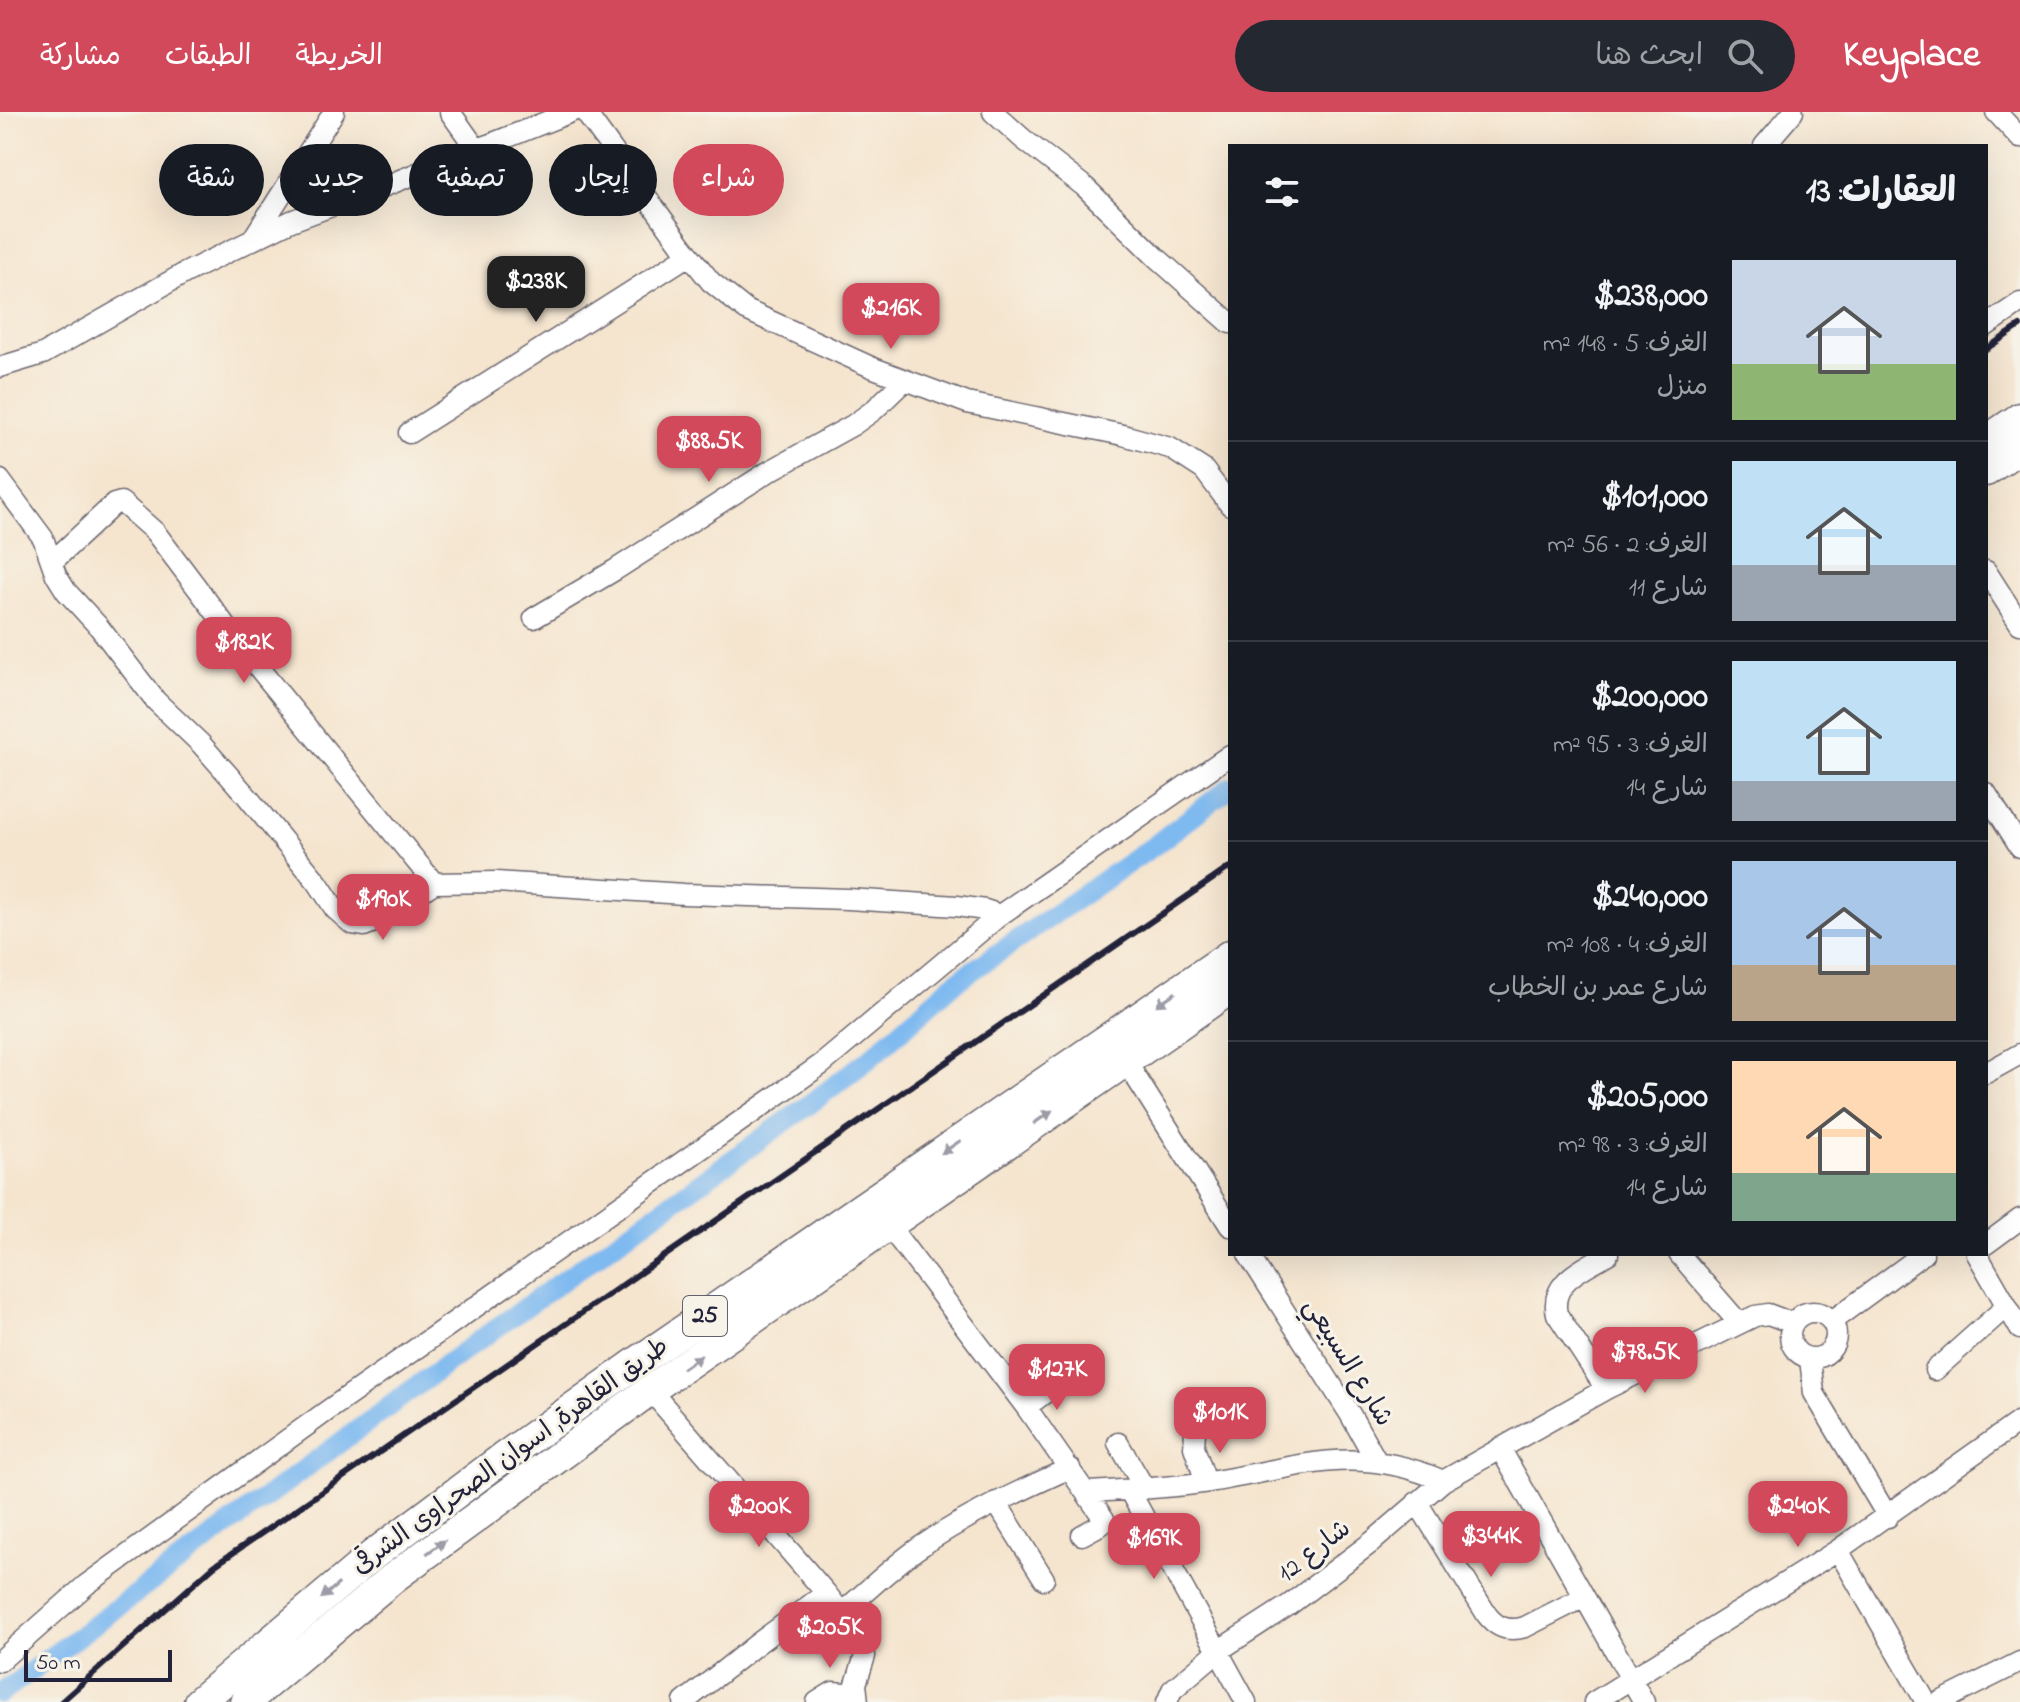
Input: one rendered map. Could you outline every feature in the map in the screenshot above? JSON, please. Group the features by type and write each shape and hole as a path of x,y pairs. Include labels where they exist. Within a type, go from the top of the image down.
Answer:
{"highway":[{"path":"1988,440 2020,418"},
{"path":"1988,470 2020,447"},
{"name":"طريق القاهرة, اسوان الصحراوى الشرقى","path":"199,1702 373,1555 512,1451 1228,956"},
{"name":"طريق القاهرة, اسوان الصحراوى الشرقى","path":"245,1702 393,1578 650,1390 1228,990"},
{"path":"259,1649 279,1672"}],"street":[{"path":"252,240 334,112"},
{"path":"450,112 473,144"},
{"path":"492,144 571,112"},
{"path":"585,112 689,255 711,282 746,310 871,367 967,403 1123,435 1170,448 1204,470 1228,502"},
{"path":"993,112 1085,187 1157,258 1228,321"},
{"path":"1766,144 1793,112"},
{"path":"1998,113 2020,138"},
{"path":"0,367 43,354 185,273 291,221 409,176"},
{"path":"409,433 689,255"},
{"path":"1988,325 2020,303"},
{"path":"534,618 768,472 853,425 905,380"},
{"path":"0,480 43,538 56,575 66,591 99,627 156,701 201,744 246,795 348,922 359,926 374,922 434,883 496,882 957,906 1000,915"},
{"path":"52,562 114,504 121,502 128,506 155,532 244,650 434,883"},
{"path":"1988,574 2020,624"},
{"path":"0,1661 86,1585 327,1411 822,1064 1000,915 1228,756"},
{"path":"1988,796 2020,847"},
{"path":"1988,1072 2020,1054"},
{"path":"1125,1060 1228,1223"},
{"path":"1988,1243 2020,1219"},
{"path":"889,1226 1087,1492 1104,1522 1082,1535"},
{"name":"شارع السبيعي","path":"1249,1256 1376,1460"},
{"path":"1605,1256 1560,1286 1554,1304 1557,1314 1606,1389"},
{"path":"1681,1256 1739,1323"},
{"path":"1832,1321 1920,1256"},
{"path":"1978,1256 2020,1329"},
{"path":"1935,1370 2007,1306"},
{"path":"1812,1311 1832,1321 1837,1336 1826,1355 1810,1359 1792,1346 1792,1323 1804,1313 1812,1311"},
{"name":"شارع 12","path":"1167,1702 1172,1690 1218,1651 1289,1605 1372,1542 1443,1481 1606,1389 1739,1323 1768,1314 1792,1323"},
{"path":"1810,1359 1814,1393 1888,1517"},
{"path":"1026,1407 1061,1381"},
{"path":"650,1390 826,1593 862,1639 865,1656 856,1684 857,1698 833,1692 817,1702"},
{"path":"1594,1702 1838,1550 2020,1421"},
{"path":"1195,1432 1194,1447 1206,1482"},
{"path":"1118,1443 1137,1490 1246,1702"},
{"path":"1500,1448 1644,1702"},
{"path":"1087,1492 1206,1482 1346,1459 1399,1464 1443,1481"},
{"path":"842,1613 914,1551 996,1502 1070,1468"},
{"path":"996,1502 1044,1579"},
{"path":"1417,1502 1487,1615 1500,1627 1525,1627 1584,1597"},
{"path":"1838,1550 1926,1702"},
{"path":"684,1702 826,1593"},
{"path":"1940,1702 2020,1662"}],"waterway":[{"path":"0,1694 464,1351 810,1104 869,1059 953,984 1155,845 1228,789"}],"railway":[{"path":"1988,348 2020,326"},
{"path":"61,1702 214,1566 1228,868"}]}
